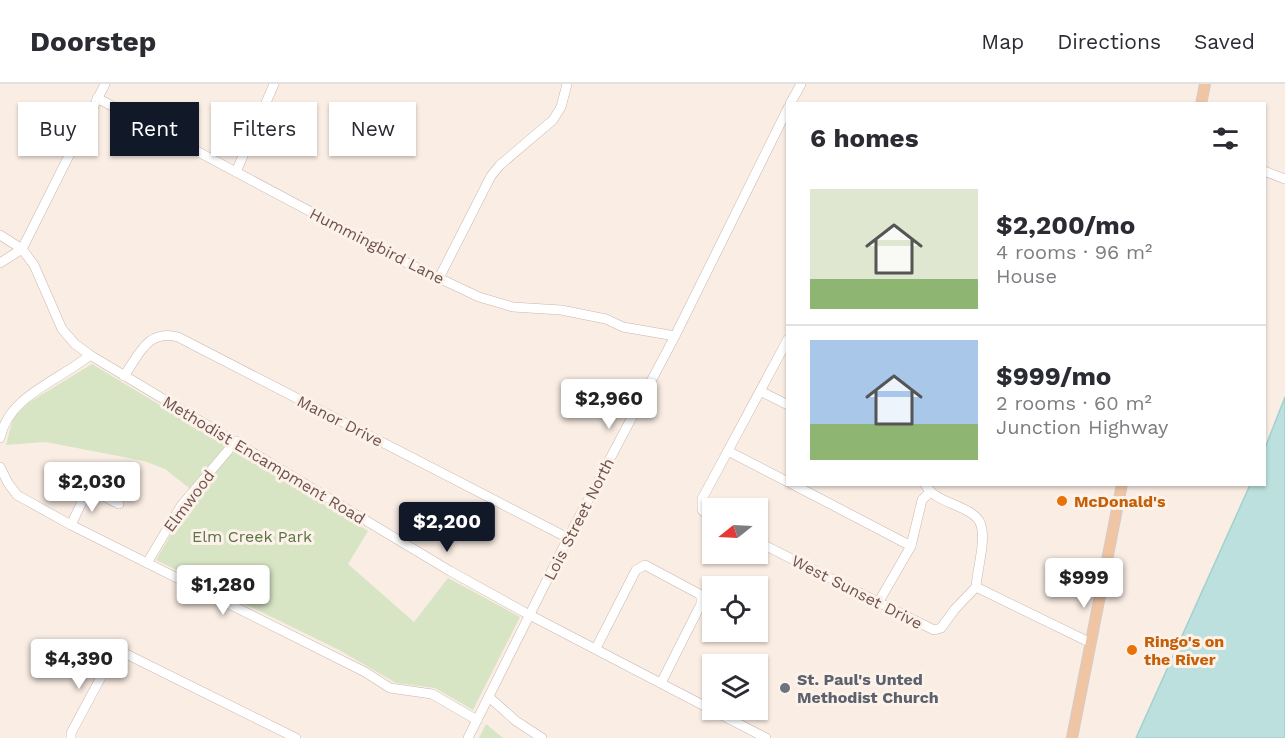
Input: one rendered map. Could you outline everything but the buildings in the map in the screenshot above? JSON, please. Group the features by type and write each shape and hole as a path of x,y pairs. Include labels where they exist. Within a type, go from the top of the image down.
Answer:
{"main road":[{"path":"1201,102 1205,84"},
{"path":"1072,738 1122,486"}],"street":[{"path":"0,263 22,249 105,84"},
{"path":"236,172 274,84"},
{"path":"439,278 491,176 500,165 553,120 561,107 567,84"},
{"path":"791,102 801,84"},
{"name":"Hummingbird Lane","path":"98,98 439,278 496,303 513,307 561,310 606,319 623,327 675,336"},
{"name":"Lois Street North","path":"468,738 568,538 675,336 786,112"},
{"path":"1266,172 1285,179"},
{"name":"Methodist Encampment Road","path":"0,235 22,249 33,266 62,329 75,344 90,355 236,441 354,515 530,615 766,738"},
{"name":"Manor Drive","path":"124,376 147,343 156,336 178,337 568,538"},
{"path":"704,498 786,343"},
{"path":"0,438 2,423 21,402 90,355"},
{"path":"760,391 786,404"},
{"name":"Elmwood","path":"147,563 181,506 236,441"},
{"path":"728,451 786,481"},
{"path":"0,467 17,495 71,525 365,672 390,688 432,694 477,720"},
{"path":"67,477 119,504"},
{"path":"796,486 911,546"},
{"path":"878,603 911,546 927,488 974,515 980,523 982,533 976,587 1091,643"},
{"path":"71,525 88,489"},
{"name":"West Sunset Drive","path":"768,547 929,628 938,630 976,587"},
{"path":"596,648 636,570 645,565 701,595 701,604 662,683"},
{"path":"81,738 71,736 116,649 296,738"},
{"path":"489,697 516,721 542,738"}],"green space":[{"name":"Elm Creek Park","path":"92,364 368,531 348,564 414,622 448,578 520,617 473,710 435,688 396,683 339,650 156,560 187,507 198,495 165,469 144,461 46,442 6,445 13,418 28,403"},
{"path":"486,724 503,738 479,738"}],"water":[{"path":"1285,397 1285,738 1136,738 1250,486 1266,486 1266,445"}],"place":[{"name":"McDonald's","path":"1062,501"},
{"name":"Ringo's on the River","path":"1132,650"},
{"name":"St. Paul's Unted Methodist Church","path":"785,688"}]}
